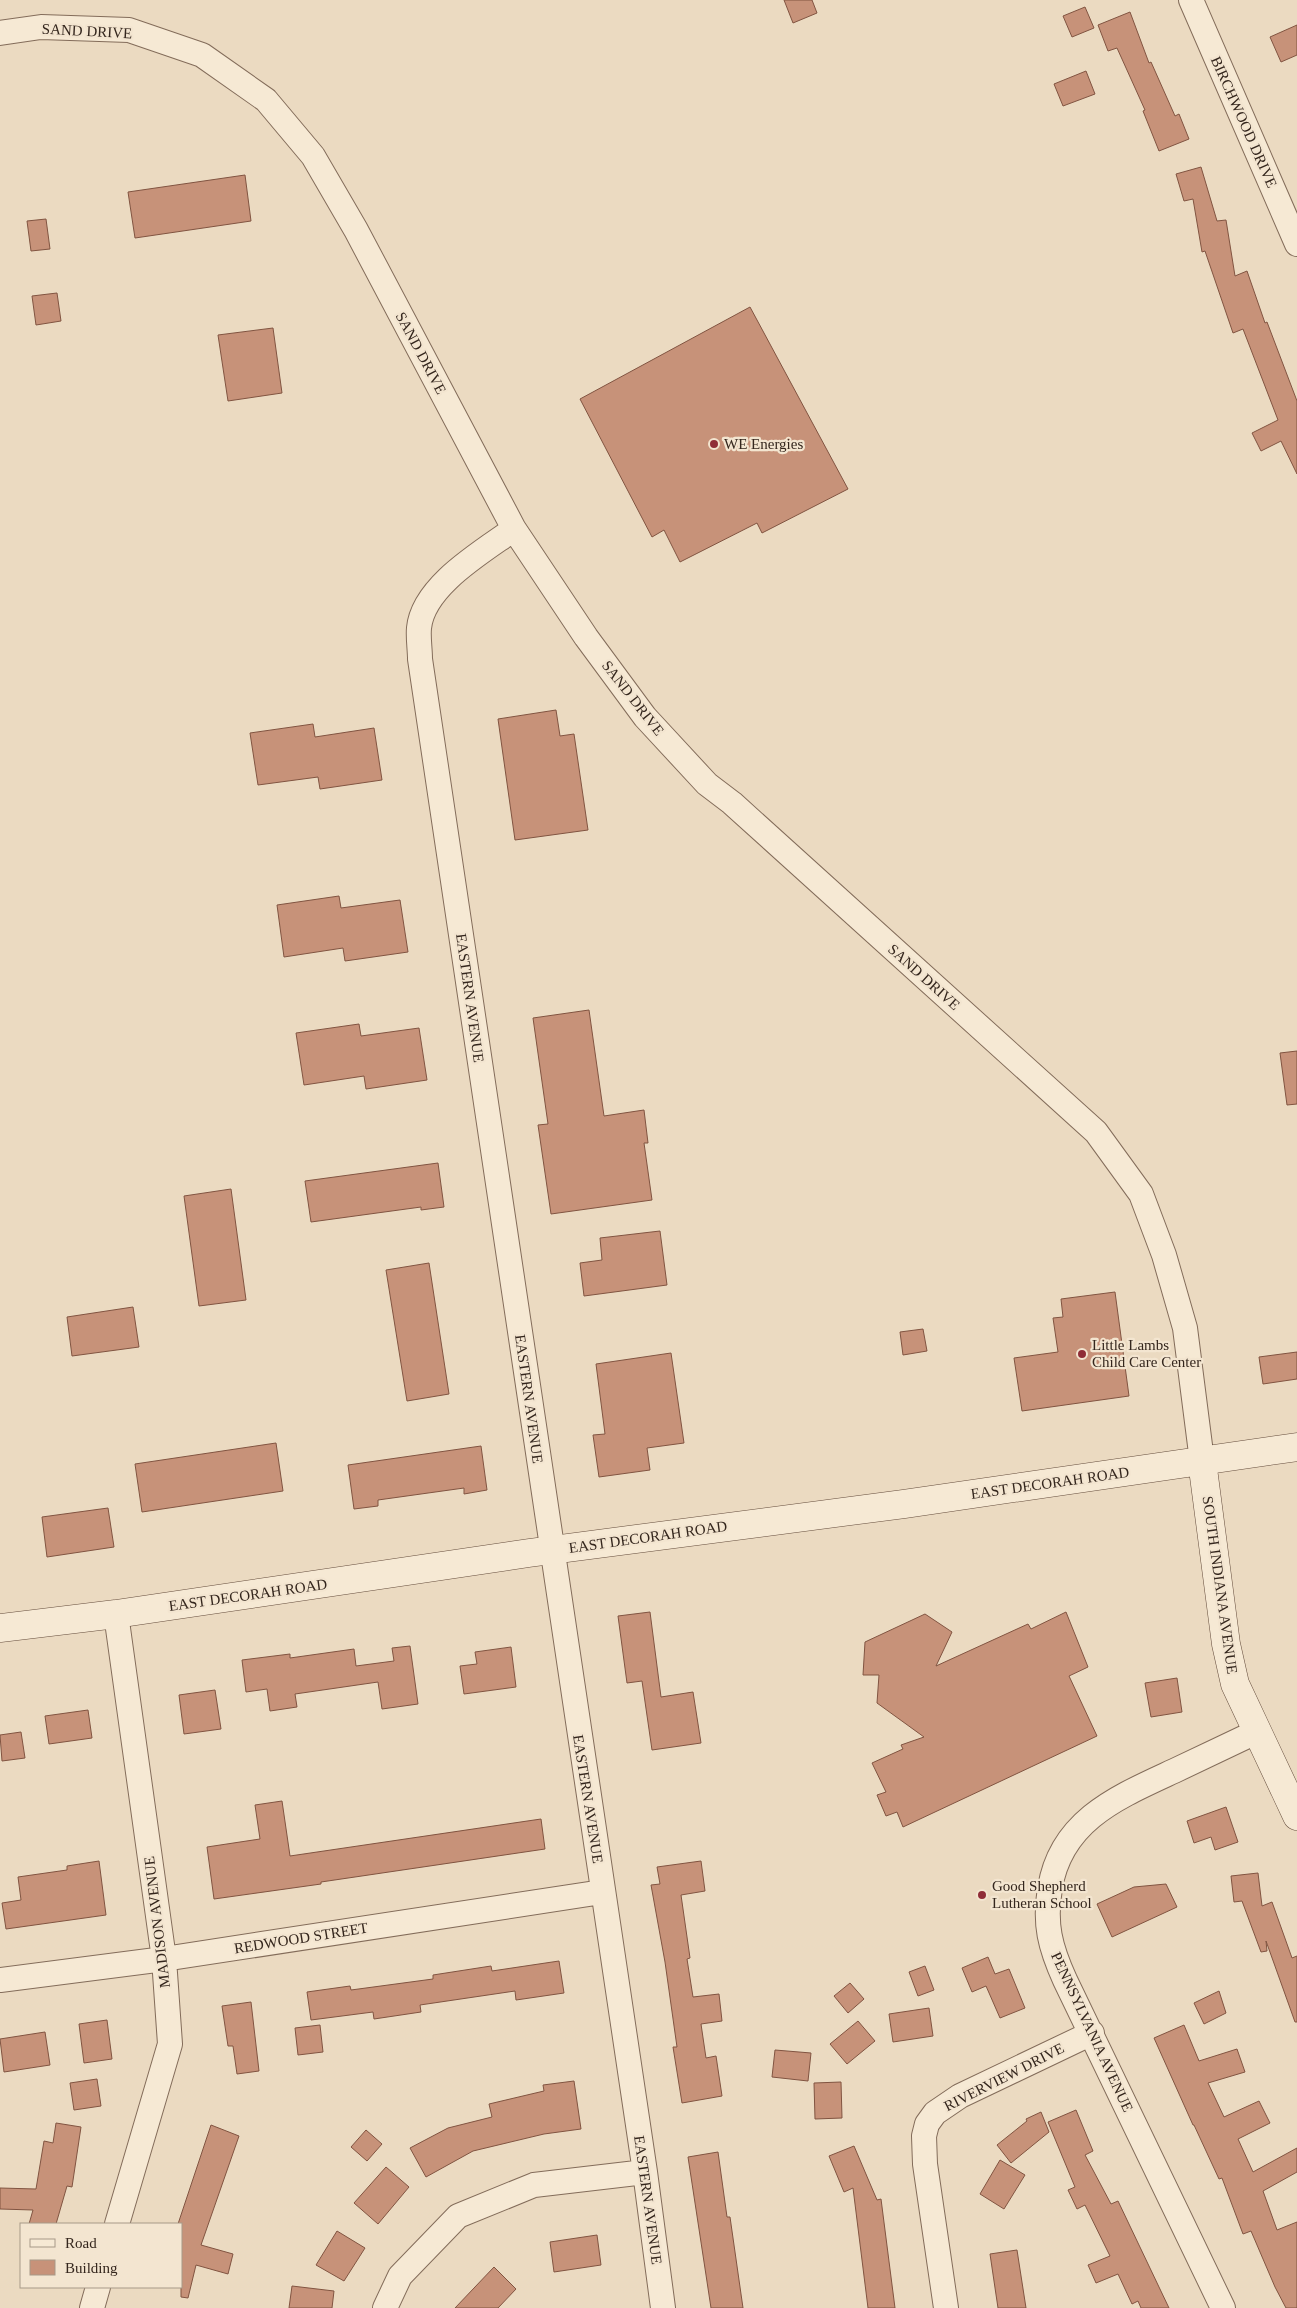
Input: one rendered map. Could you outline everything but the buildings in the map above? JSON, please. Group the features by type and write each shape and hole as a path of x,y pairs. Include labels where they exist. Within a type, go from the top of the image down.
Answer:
{"street":[{"name":"BIRCHWOOD DRIVE","path":"1191,0 1297,244"},
{"name":"SAND DRIVE","path":"0,33 41,27 129,30 202,55 266,100 313,156 356,230 514,529 586,637 645,717 707,784 732,803 1096,1132 1142,1194 1164,1255 1185,1328 1202,1461"},
{"name":"EASTERN AVENUE","path":"514,529 452,575 427,604 419,627 420,659 645,2172 662,2308"},
{"name":"EAST DECORAH ROAD","path":"0,1628 116,1614 551,1550 904,1504 1297,1447"},
{"name":"SOUTH INDIANA AVENUE","path":"1202,1461 1226,1644 1235,1684 1297,1816"},
{"name":"MADISON AVENUE","path":"116,1614 164,1959 170,2044 117,2223"},
{"name":"PENNSYLVANIA AVENUE","path":"1223,2308 1054,1955 1047,1924 1053,1871 1062,1850 1077,1829 1098,1810 1123,1794 1256,1732"},
{"name":"REDWOOD STREET","path":"0,1980 164,1959 602,1892"},
{"name":"RIVERVIEW DRIVE","path":"946,2308 925,2164 924,2136 919,2118 941,2108 960,2096 1092,2033"},
{"path":"385,2308 400,2276 458,2216 534,2185 645,2172"},
{"path":"92,2308 98,2288"}],"place":[{"name":"WE Energies","path":"714,444"},
{"name":"Little Lambs Child Care Center","path":"1082,1354"},
{"name":"Good Shepherd Lutheran School","path":"982,1895"}]}
